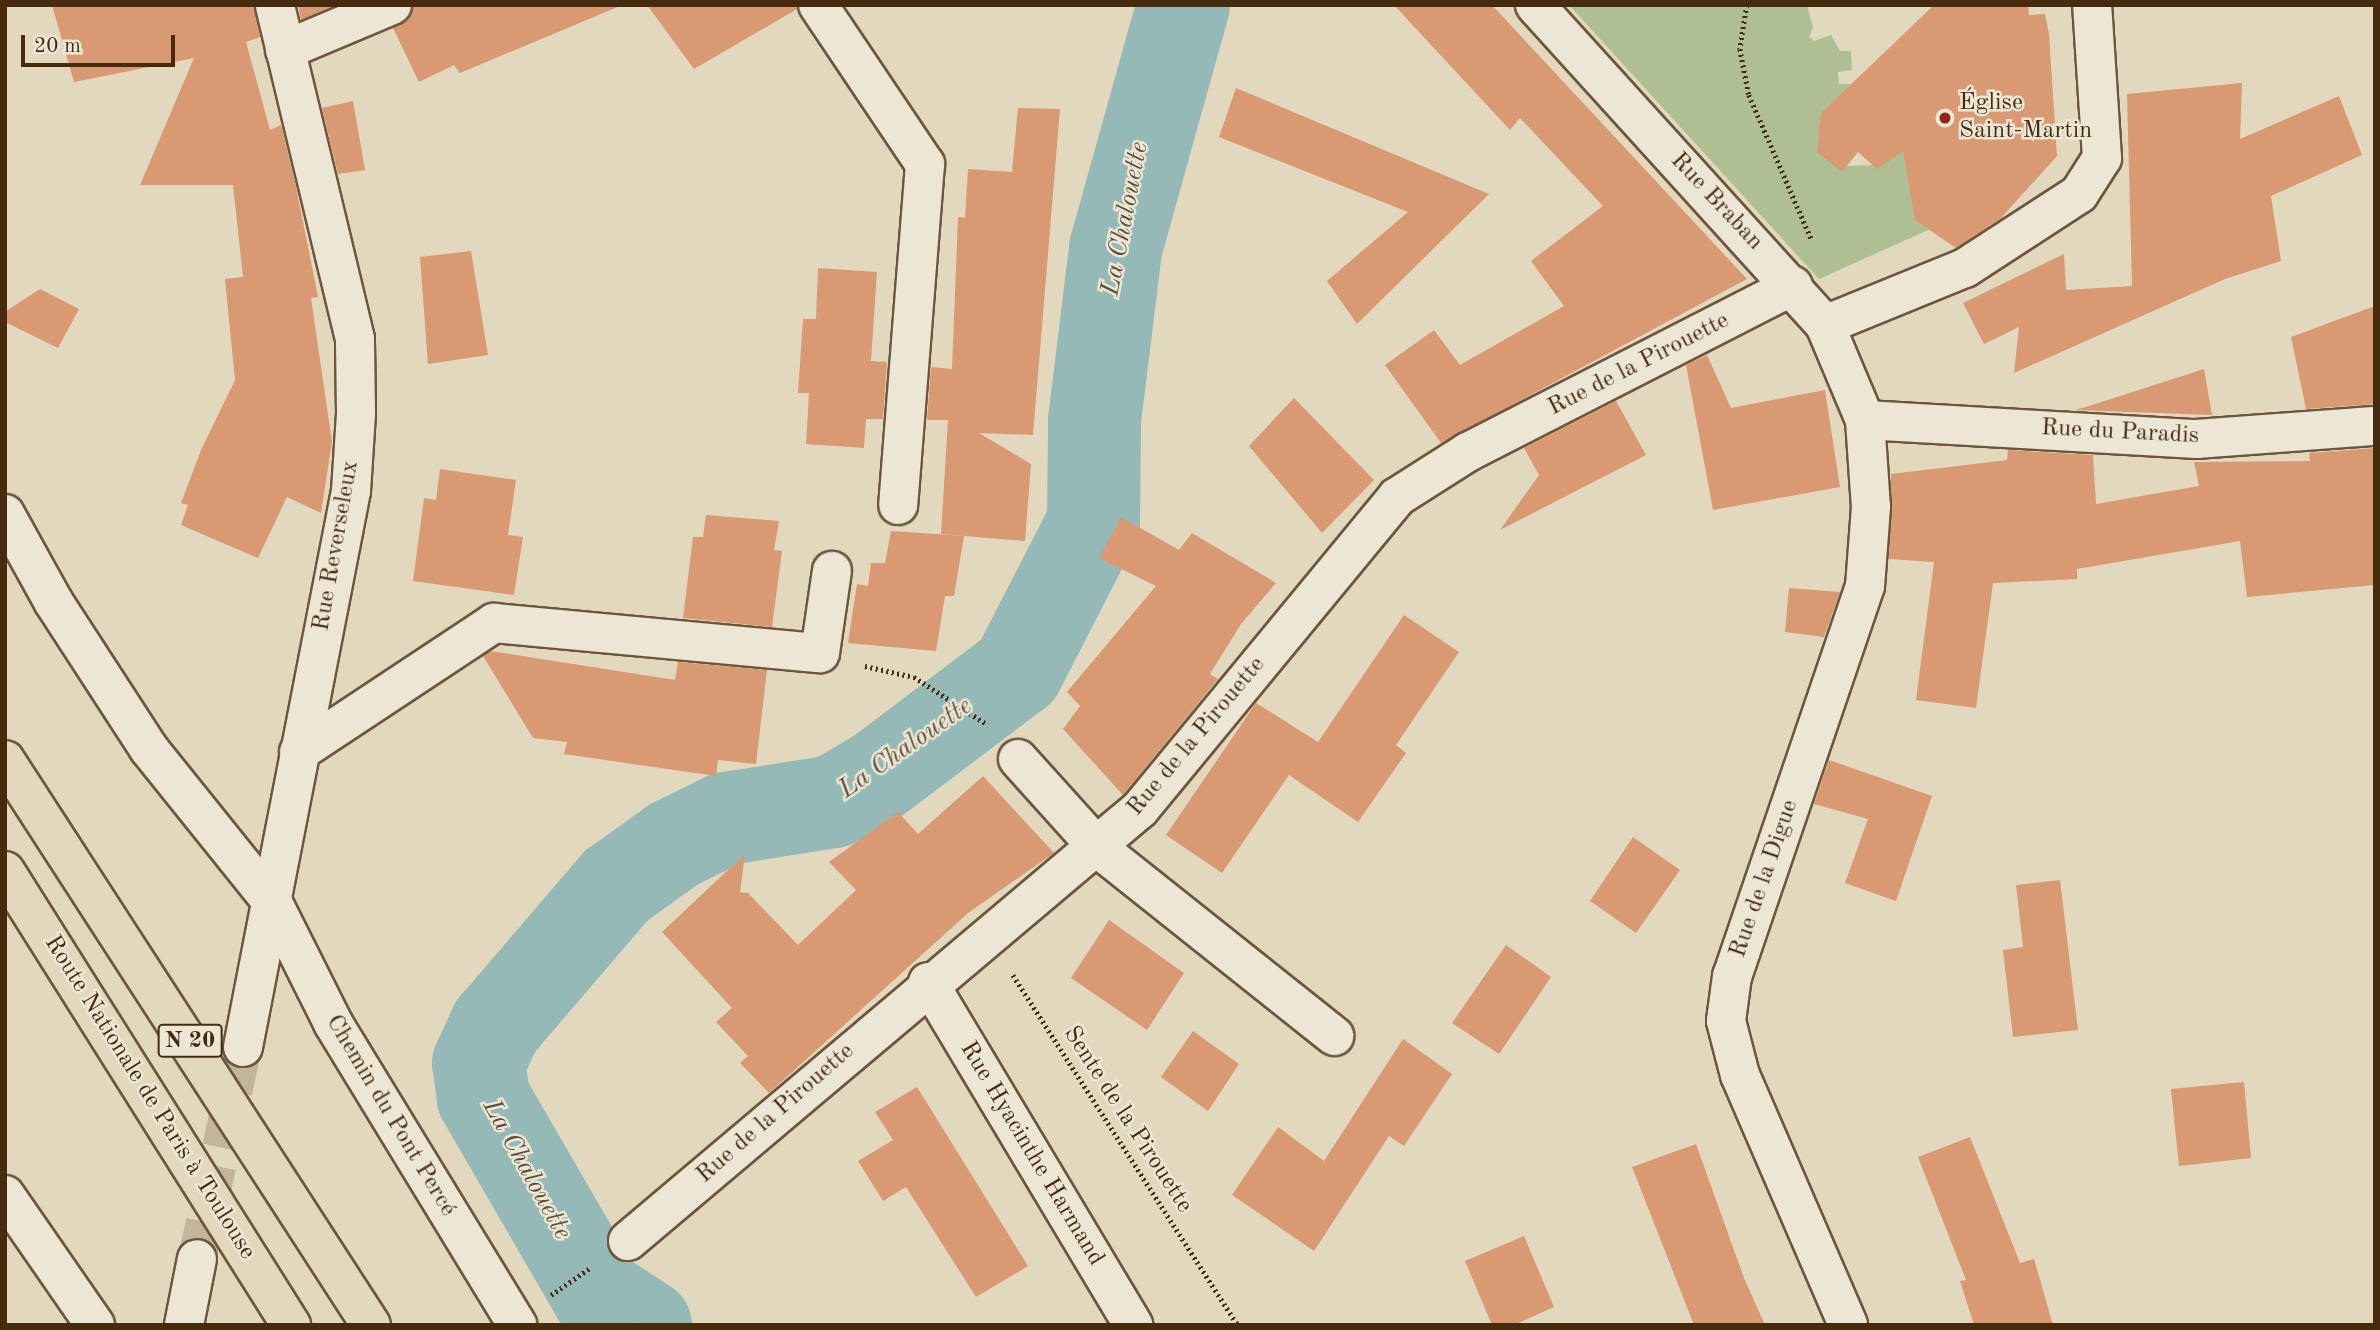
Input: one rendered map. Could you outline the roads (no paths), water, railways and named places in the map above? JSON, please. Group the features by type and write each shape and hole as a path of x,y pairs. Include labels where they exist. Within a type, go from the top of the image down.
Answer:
{"main road":[{"name":"N 20","path":"5,760 371,1325"},
{"name":"Route Nationale de Paris à Toulouse","path":"5,871 291,1325"}],"street":[{"name":"Rue Reverseleux","path":"243,1047 274,902 299,752 351,491 355,339 275,5"},
{"path":"285,50 392,5"},
{"path":"818,5 925,164 898,505"},
{"name":"Rue Braban","path":"1535,5 1793,286 1825,325 1865,420"},
{"path":"1825,325 1965,268 2079,194 2102,158 2092,5"},
{"name":"Rue de la Pirouette","path":"628,1241 928,982 1098,848 1140,809 1397,497 1468,453 1793,286"},
{"name":"Rue du Paradis","path":"1865,420 2196,439 2375,426"},
{"name":"Rue de la Digue","path":"1848,1325 1740,1075 1726,1021 1732,976 1865,586 1871,507 1865,420"},
{"name":"Chemin du Pont Percé","path":"5,514 53,601 149,749 274,902 332,1023 517,1325"},
{"path":"299,752 494,623 820,653 832,571"},
{"path":"1018,759 1098,848 1335,1036"},
{"name":"Rue Hyacinthe Harmand","path":"928,982 1133,1325"},
{"path":"5,1195 95,1325"},
{"path":"184,1325 197,1259"}],"waterway":[{"name":"La Chalouette","path":"645,1325 597,1294 483,1097 478,1063 495,1026 616,885 673,844 726,818 833,801 878,775 1017,670 1093,522 1094,420 1115,248 1183,5"}],"tunnel":[{"path":"197,1259 243,1047"}],"place":[{"name":"Église Saint-Martin","path":"1945,118"}]}
